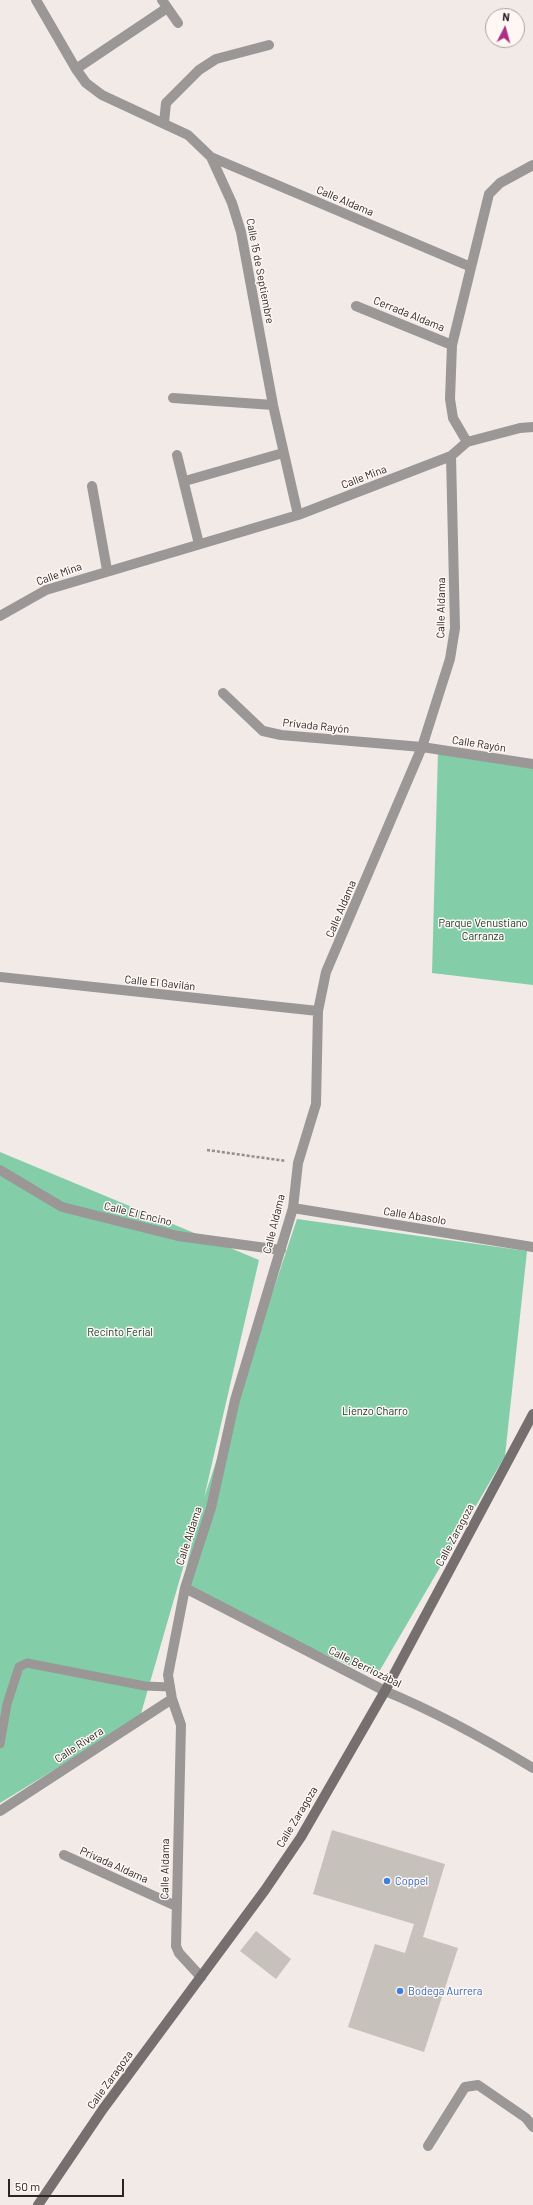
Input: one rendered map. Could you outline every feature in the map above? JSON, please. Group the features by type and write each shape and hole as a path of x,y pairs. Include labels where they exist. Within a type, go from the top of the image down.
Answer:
{"main road":[{"name":"Calle Zaragoza","path":"38,2205 103,2110 265,1890 301,1836 384,1691 533,1414"}],"street":[{"name":"Calle 15 de Septiembre","path":"36,0 76,69 86,83 102,95 188,135 211,157 232,203 241,232 273,405 298,515"},
{"path":"76,69 164,4 178,23"},
{"path":"164,123 166,103 199,70 216,59 269,45"},
{"name":"Calle Aldama","path":"211,157 471,267"},
{"path":"467,442 453,418 451,406 452,344 489,194 500,183 533,165"},
{"name":"Cerrada Aldama","path":"356,306 452,344"},
{"path":"173,398 273,405"},
{"name":"Calle Mina","path":"0,616 46,590 107,570 298,515 451,456 467,442 520,428 533,427"},
{"path":"185,481 283,453"},
{"path":"177,455 185,481 199,544"},
{"name":"Calle Aldama","path":"201,1977 179,1953 176,1946 181,1725 172,1699 168,1675 185,1588 211,1508 235,1400 281,1250 292,1208 298,1163 316,1104 318,1011 326,972 422,748 450,660 455,628 451,456"},
{"path":"92,486 107,570"},
{"name":"Privada Rayón","path":"223,693 263,731 281,735 422,748"},
{"name":"Calle Rayón","path":"422,748 533,764"},
{"name":"Calle El Gavilán","path":"0,977 318,1011"},
{"name":"Calle El Encino","path":"0,1170 62,1207 178,1236 281,1250"},
{"name":"Calle Abasolo","path":"292,1208 533,1248"},
{"name":"Calle Berriozábal","path":"185,1588 384,1691 414,1703 487,1741 533,1768"},
{"name":"Calle Rivera","path":"0,1811 172,1699"},
{"name":"Privada Aldama","path":"64,1855 176,1906"},
{"path":"428,2146 465,2087 478,2085 526,2118 533,2127"}],"lane":[{"path":"0,1744 7,1704 19,1667 27,1663 145,1686 170,1687"}],"path":[{"path":"207,1150 298,1163"}],"green space":[{"name":"Parque Venustiano Carranza","path":"438,751 533,767 533,985 432,973"},
{"path":"0,1152 259,1260 204,1498 297,1219 527,1251 505,1456 376,1677 181,1591 198,1516 140,1717 0,1803"}],"building":[{"path":"332,1830 445,1864 423,1937 458,1948 424,2052 348,2027 375,1944 405,1953 414,1924 313,1894"},
{"path":"256,1931 291,1959 276,1979 240,1951"}],"place":[{"name":"Coppel","path":"387,1881"},
{"name":"Bodega Aurrera","path":"400,1991"}],"park label":[{"name":"Recinto Ferial","path":"120,1332"},
{"name":"Lienzo Charro","path":"375,1411"}]}
